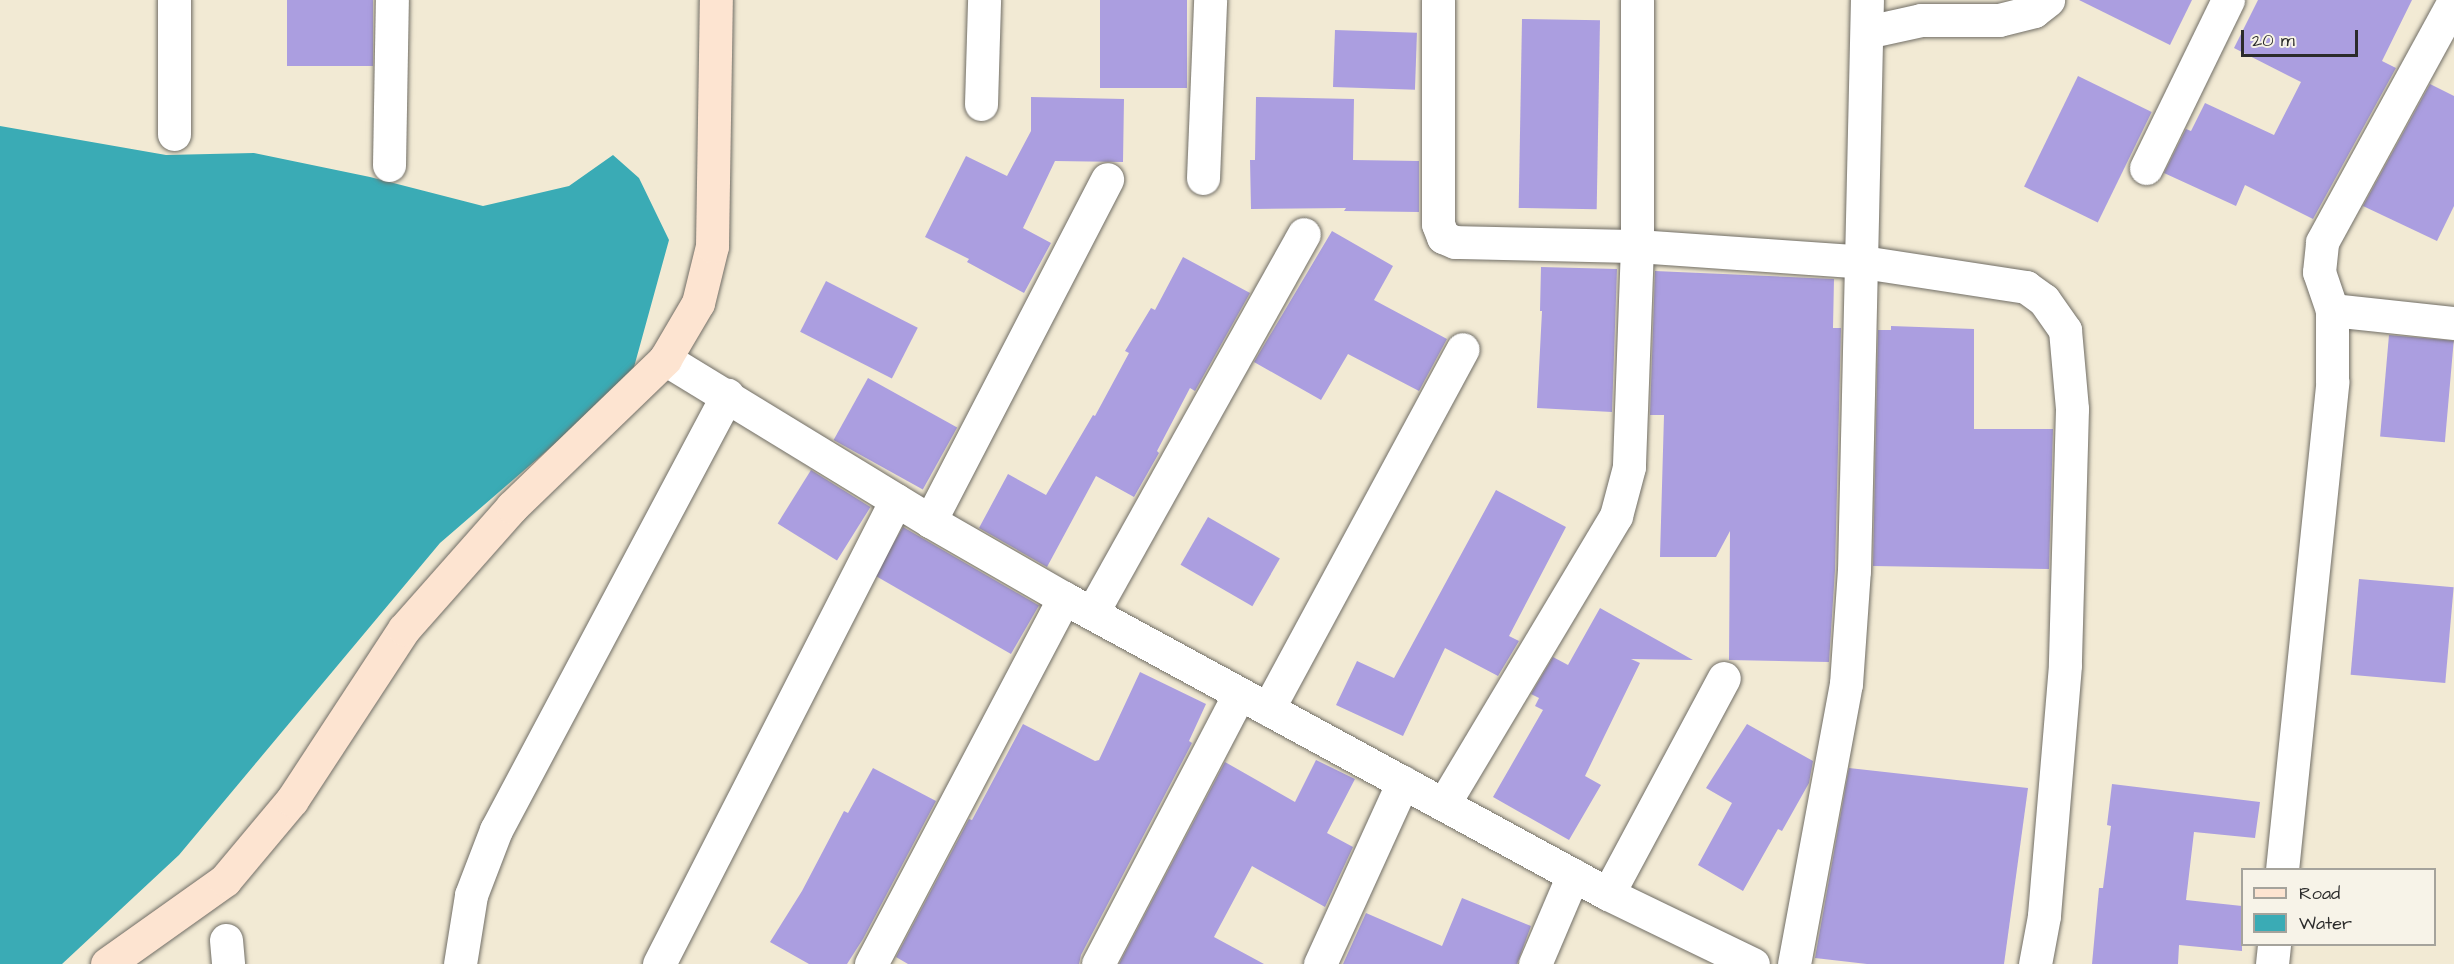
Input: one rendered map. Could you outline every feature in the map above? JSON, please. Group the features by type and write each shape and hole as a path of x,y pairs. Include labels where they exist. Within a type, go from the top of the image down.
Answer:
{"street":[{"path":"174,0 174,134"},
{"path":"388,165 392,0"},
{"path":"107,964 225,880 292,800 404,629 512,507 665,359 698,303 712,246 716,0"},
{"path":"981,104 984,0"},
{"path":"1203,178 1210,0"},
{"path":"1438,0 1437,224 1443,237 1455,242 1637,246 1863,262 2026,287 2044,300 2065,330 2072,409 2065,665 2044,916 2035,964"},
{"path":"1444,804 1616,516 1629,467 1637,246 1637,0"},
{"path":"1794,964 1846,684 1854,571 1867,16 1896,23 1920,20 1999,20 2034,11 2048,0"},
{"path":"2146,168 2228,0"},
{"path":"2282,868 2332,382 2332,310 2319,272 2322,242 2454,1"},
{"path":"930,521 1107,179"},
{"path":"871,964 1078,605 1304,234"},
{"path":"2332,310 2454,323"},
{"path":"1268,709 1463,350"},
{"path":"665,359 930,521 1078,605 1608,894 1752,964"},
{"path":"460,964 471,895 496,830 727,395"},
{"path":"659,964 896,500"},
{"path":"1608,894 1724,678"},
{"path":"1098,964 1239,694"},
{"path":"1320,964 1403,782"},
{"path":"1535,964 1573,875"},
{"path":"2272,964 2274,946"}],"water":[{"path":"0,126 166,155 254,153 370,177 483,206 569,186 613,155 639,178 669,240 631,378 440,543 179,855 62,964 0,964"}],"building":[{"path":"287,0 373,0 373,66 287,66"},
{"path":"1100,0 1187,0 1187,88 1100,88"},
{"path":"2079,0 2192,0 2170,45"},
{"path":"2258,0 2412,0 2382,61 2396,68 2313,219 2245,185 2236,206 2164,173 2186,129 2191,131 2205,103 2274,135 2301,82 2234,48"},
{"path":"1522,19 1600,20 1597,209 1519,208"},
{"path":"1335,30 1417,33 1415,90 1333,87"},
{"path":"2078,76 2152,112 2098,222 2024,187"},
{"path":"2430,84 2454,96 2454,206 2437,241 2363,206"},
{"path":"1031,97 1124,99 1123,162 1055,161 1023,228 1051,243 1024,293 967,262 969,259 925,237 966,156 1007,176 1031,131"},
{"path":"1256,97 1354,99 1353,160 1419,161 1419,212 1344,211 1346,208 1251,209 1250,160 1255,160"},
{"path":"1332,231 1393,266 1374,300 1447,339 1419,391 1348,354 1321,400 1254,362"},
{"path":"1183,257 1250,293 1195,391 1190,388 1157,451 1159,453 1134,497 1096,476 1047,567 979,528 1008,474 1046,495 1093,415 1095,416 1129,353 1125,351 1151,308 1155,310"},
{"path":"1541,267 1617,269 1612,412 1537,408 1542,311 1540,311"},
{"path":"1655,271 1834,279 1833,328 1841,328 1835,570 1829,662 1729,660 1730,531 1716,557 1660,557 1664,415 1650,415"},
{"path":"826,281 918,328 892,379 800,332"},
{"path":"1891,326 1974,329 1974,429 2053,429 2049,569 1873,566 1878,330 1891,330"},
{"path":"2389,335 2454,341 2445,442 2380,437"},
{"path":"868,378 957,427 923,490 834,440"},
{"path":"811,470 870,507 837,561 778,523"},
{"path":"1496,490 1566,527 1509,636 1519,641 1498,676 1445,648 1403,736 1336,705 1357,661 1394,678"},
{"path":"1208,517 1280,558 1252,606 1180,565"},
{"path":"903,527 1039,606 1011,654 875,575"},
{"path":"2359,579 2454,587 2445,683 2351,675"},
{"path":"1600,608 1693,660 1631,659 1640,663 1585,776 1601,785 1569,840 1493,797 1543,710 1535,706 1539,698 1531,694 1553,657 1568,665"},
{"path":"1140,672 1206,704 1189,741 1192,743 1081,955 1079,964 908,964 896,957 969,819 972,820 1023,724 1095,761 1099,760"},
{"path":"1747,724 1813,761 1809,783 1782,831 1778,829 1743,891 1698,865 1732,803 1706,788"},
{"path":"1316,760 1355,779 1327,833 1353,847 1325,907 1252,866 1214,937 1264,964 1119,964 1225,762 1295,802"},
{"path":"873,768 936,801 863,939 847,964 809,964 770,942 802,891 844,811 848,813"},
{"path":"1849,768 2028,788 2004,964 1867,964 1815,958"},
{"path":"2112,784 2260,802 2255,838 2194,832 2186,900 2241,906 2242,951 2179,945 2178,964 2092,964 2099,888 2103,888 2111,826 2107,825"},
{"path":"1462,898 1531,926 1517,964 1343,964 1366,913 1442,946"}]}
